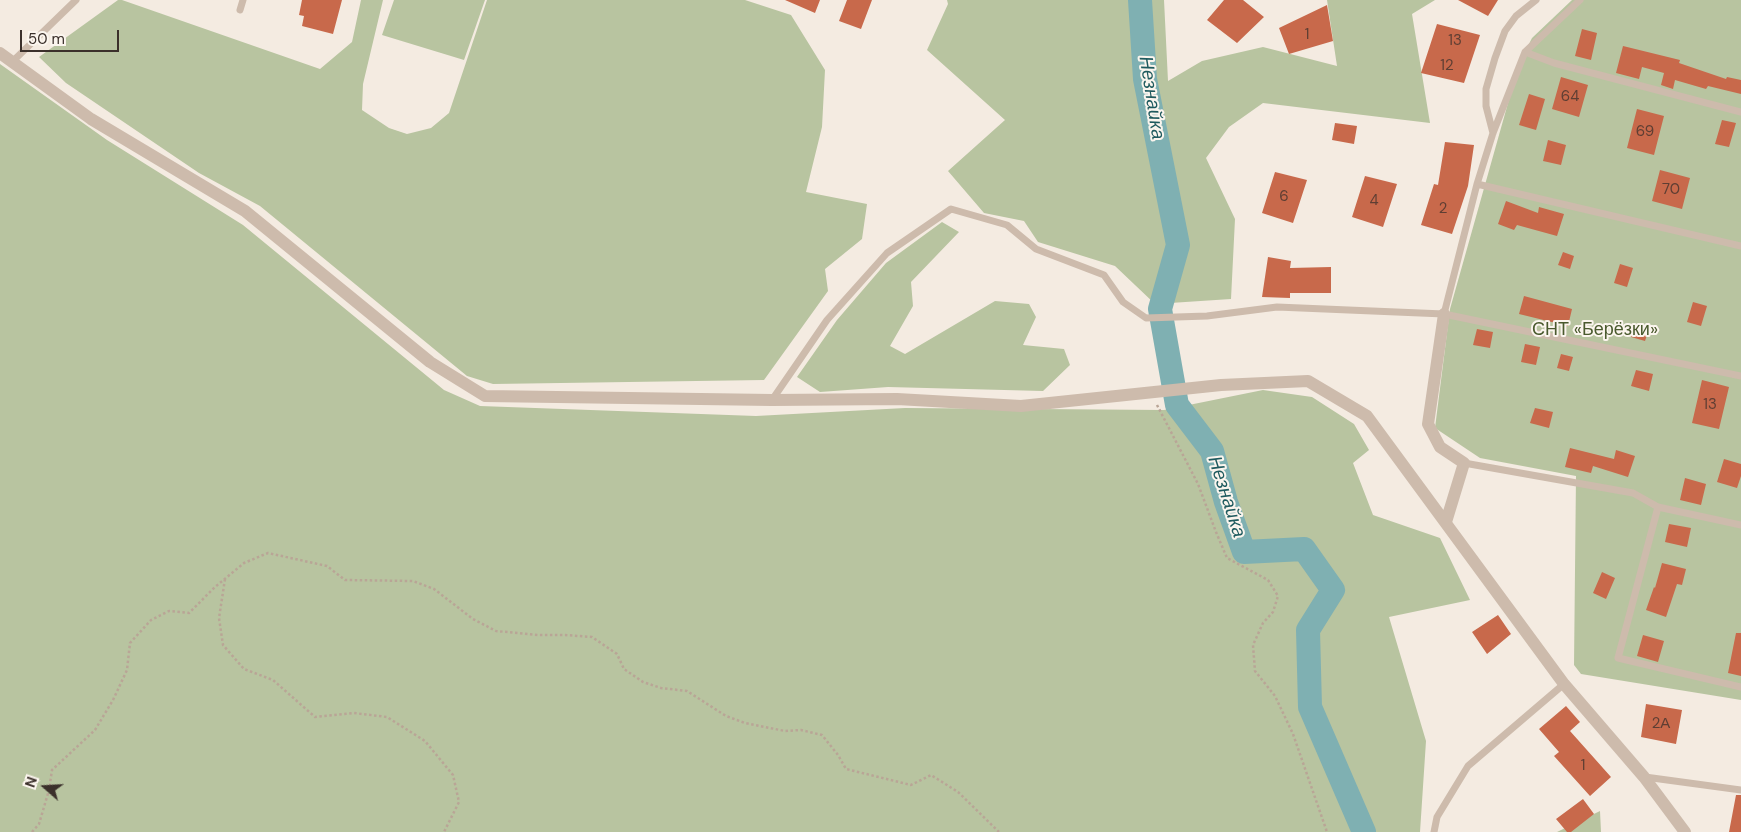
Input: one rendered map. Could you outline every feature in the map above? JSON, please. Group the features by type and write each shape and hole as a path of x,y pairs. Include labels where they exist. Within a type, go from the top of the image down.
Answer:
{"street":[{"path":"0,54 91,119 245,211 430,362 485,396 772,400 897,399 1021,406 1221,385 1308,381 1367,416 1564,684 1644,777 1685,832"},
{"path":"1444,314 1428,424 1440,447 1464,463 1446,522"}],"lane":[{"path":"12,62 76,0"},
{"path":"240,10 243,0"},
{"path":"1493,134 1486,106 1486,89 1498,49 1505,31 1516,16 1536,0"},
{"path":"1444,314 1477,184 1493,134 1525,52 1580,0"},
{"path":"1525,52 1554,63 1741,112"},
{"path":"1477,184 1741,246"},
{"path":"772,400 827,320 887,253 951,209 1007,225 1036,249 1104,275 1123,302 1146,318 1207,316 1277,307 1444,314 1741,376"},
{"path":"1464,463 1632,493 1658,507 1741,525"},
{"path":"1658,507 1618,658 1741,687"},
{"path":"1434,832 1437,817 1468,766 1564,684"},
{"path":"1644,777 1741,790"}],"path":[{"path":"1150,392 1173,432 1198,484 1227,558 1268,580 1278,596 1273,612 1263,623 1253,645 1255,671 1275,696 1293,734 1327,832"},
{"path":"32,832 38,824 49,790 52,770 95,730 113,700 127,670 130,643 151,620 169,611 190,614 198,603 244,563 268,553 327,566 345,580 413,581 434,589 473,619 496,631 592,637 617,654 624,668 643,682 661,688 687,691 726,716 745,723 785,731 801,730 822,735 838,755 846,769 911,785 931,775 958,792 998,832"},
{"path":"226,579 219,618 223,646 244,668 273,680 315,717 354,713 387,717 425,741 453,775 459,802 444,832"}],"green space":[{"path":"118,0 320,69 352,42 361,0 383,0 363,84 362,110 389,128 407,134 431,128 449,113 487,0 745,0 791,15 825,70 822,127 806,192 867,204 862,239 825,269 828,291 764,380 493,384 467,376 260,206 199,173 66,83 39,57"},
{"path":"394,0 485,0 464,60 382,35"},
{"path":"947,0 1164,0 1168,81 1202,61 1263,47 1337,66 1327,0 1435,0 1412,14 1430,123 1263,103 1229,127 1206,158 1235,219 1231,299 1155,304 1115,266 1038,242 1024,221 984,213 948,171 1005,120 927,50 948,4"},
{"name":"СНТ «Берёзки»","path":"1572,0 1741,0 1741,700 1581,674 1574,665 1576,476 1480,458 1435,428 1450,309 1519,64 1532,38"},
{"path":"0,64 107,140 243,225 444,390 480,406 756,416 905,408 1164,410 1263,390 1312,397 1354,424 1369,450 1353,463 1373,515 1440,538 1470,600 1389,617 1426,741 1420,832 0,832"},
{"path":"942,222 959,232 911,282 913,306 890,346 905,354 995,301 1029,304 1036,317 1023,345 1064,349 1070,365 1043,391 888,387 820,392 797,377 837,320 886,263"},
{"path":"1600,811 1601,832 1557,832"}],"building":[{"path":"302,0 342,0 333,34 302,26 304,16 299,15"},
{"path":"785,0 820,0 815,13"},
{"path":"847,0 872,0 861,29 839,21"},
{"path":"1224,0 1243,0 1264,17 1237,43 1207,20"},
{"path":"1458,0 1498,0 1488,16"},
{"path":"1327,5 1333,41 1289,54 1279,28"},
{"path":"1437,24 1480,35 1464,83 1421,73"},
{"path":"1582,29 1597,33 1591,60 1575,56"},
{"path":"1623,46 1680,60 1679,63 1726,79 1727,77 1741,80 1741,94 1708,86 1706,89 1675,80 1673,89 1661,85 1664,73 1642,67 1639,79 1616,73"},
{"path":"1561,77 1588,85 1579,117 1552,109"},
{"path":"1529,94 1545,99 1536,130 1519,125"},
{"path":"1637,109 1664,116 1654,155 1627,148"},
{"path":"1722,120 1736,123 1729,147 1715,144"},
{"path":"1335,123 1357,126 1354,144 1332,140"},
{"path":"1548,140 1566,145 1561,165 1543,161"},
{"path":"1445,142 1474,145 1468,186 1452,234 1421,225 1434,184 1438,185"},
{"path":"1660,170 1690,178 1682,209 1652,201"},
{"path":"1275,172 1307,180 1293,223 1262,213"},
{"path":"1365,176 1397,184 1383,227 1352,217"},
{"path":"1506,201 1538,213 1539,207 1564,214 1557,236 1517,225 1514,230 1498,224"},
{"path":"1563,252 1574,256 1570,269 1558,265"},
{"path":"1268,257 1291,261 1290,268 1331,267 1331,293 1290,293 1290,298 1262,297"},
{"path":"1620,264 1633,268 1627,287 1614,283"},
{"path":"1524,296 1572,309 1568,326 1519,314"},
{"path":"1693,302 1707,306 1701,326 1687,322"},
{"path":"1634,324 1649,329 1645,341 1631,337"},
{"path":"1477,329 1493,332 1490,348 1473,345"},
{"path":"1525,344 1540,347 1536,365 1521,362"},
{"path":"1561,354 1573,357 1569,371 1557,368"},
{"path":"1636,370 1653,374 1649,391 1631,386"},
{"path":"1702,380 1729,387 1719,429 1692,423"},
{"path":"1535,408 1553,412 1549,428 1530,423"},
{"path":"1570,448 1614,459 1616,450 1635,456 1628,477 1593,466 1591,473 1565,467"},
{"path":"1724,459 1741,464 1741,476 1737,488 1717,482"},
{"path":"1685,478 1706,484 1701,505 1680,500"},
{"path":"1669,524 1691,528 1687,547 1665,542"},
{"path":"1662,563 1686,569 1682,585 1677,584 1666,617 1646,610"},
{"path":"1602,572 1615,578 1606,599 1593,593"},
{"path":"1498,615 1511,634 1487,654 1472,632"},
{"path":"1736,633 1741,633 1741,676 1728,673"},
{"path":"1643,635 1664,641 1658,662 1637,656"},
{"path":"1646,704 1682,710 1676,744 1641,737"},
{"path":"1566,706 1580,722 1570,731 1611,777 1590,796 1554,756 1559,752 1539,729"},
{"path":"1736,795 1741,795 1741,832 1729,832"},
{"path":"1583,799 1594,814 1571,832 1567,832 1556,819"}],"waterway":[{"name":"Незнайка","path":"1140,0 1145,79 1178,245 1160,309 1177,405 1212,451 1226,502 1244,552 1304,549 1333,590 1308,630 1310,707 1364,832"}]}
